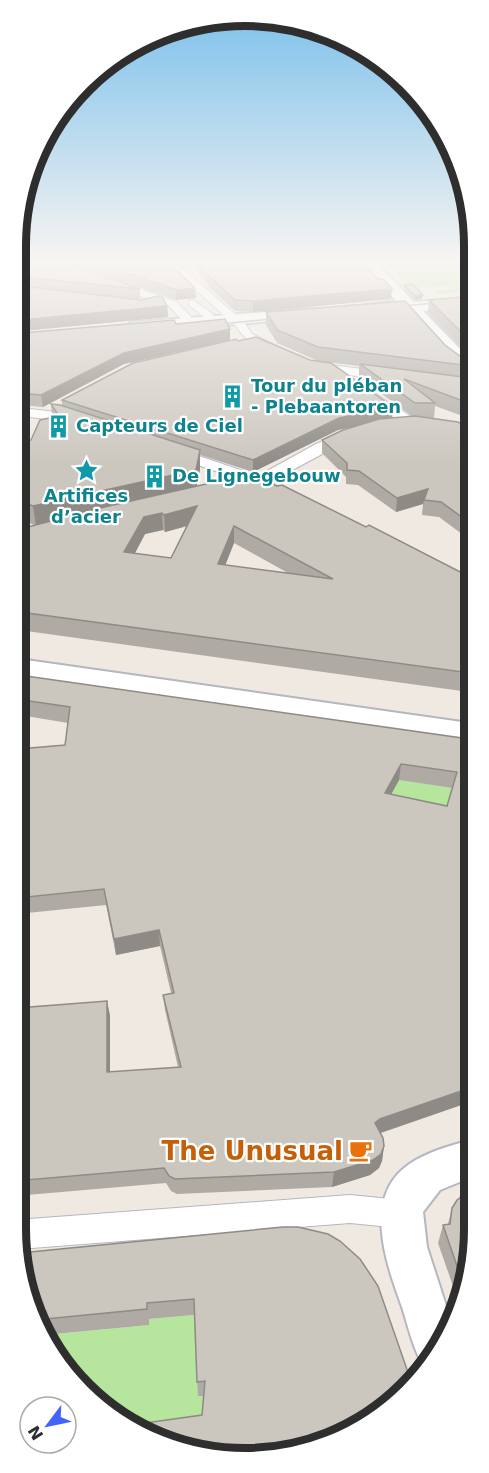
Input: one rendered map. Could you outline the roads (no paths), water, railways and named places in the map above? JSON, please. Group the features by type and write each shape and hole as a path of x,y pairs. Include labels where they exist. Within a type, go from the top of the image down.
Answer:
{"street":[{"path":"134,330 118,332 141,330"},
{"path":"245,330 248,336 254,340 286,354"},
{"path":"429,330 464,363"},
{"path":"235,345 254,340"},
{"path":"303,362 335,370 398,378"},
{"path":"335,370 356,386 413,421 390,425"},
{"path":"26,420 60,406"},
{"path":"26,413 64,417 87,424"},
{"path":"229,488 260,481 306,457 328,442 356,432"},
{"path":"165,450 260,481 281,491"},
{"path":"26,654 464,716"},
{"path":"26,668 464,731"},
{"path":"435,1336 410,1261 401,1214 413,1190 421,1180 464,1161"},
{"path":"26,1234 350,1209 401,1214"}],"place":[{"name":"Tour du pléban - Plebaantoren","path":"233,396"},
{"name":"Capteurs de Ciel","path":"58,426"},
{"name":"Artifices d’acier","path":"86,470"},
{"name":"De Lignegebouw","path":"154,476"},
{"name":"The Unusual","path":"361,1151"}]}
